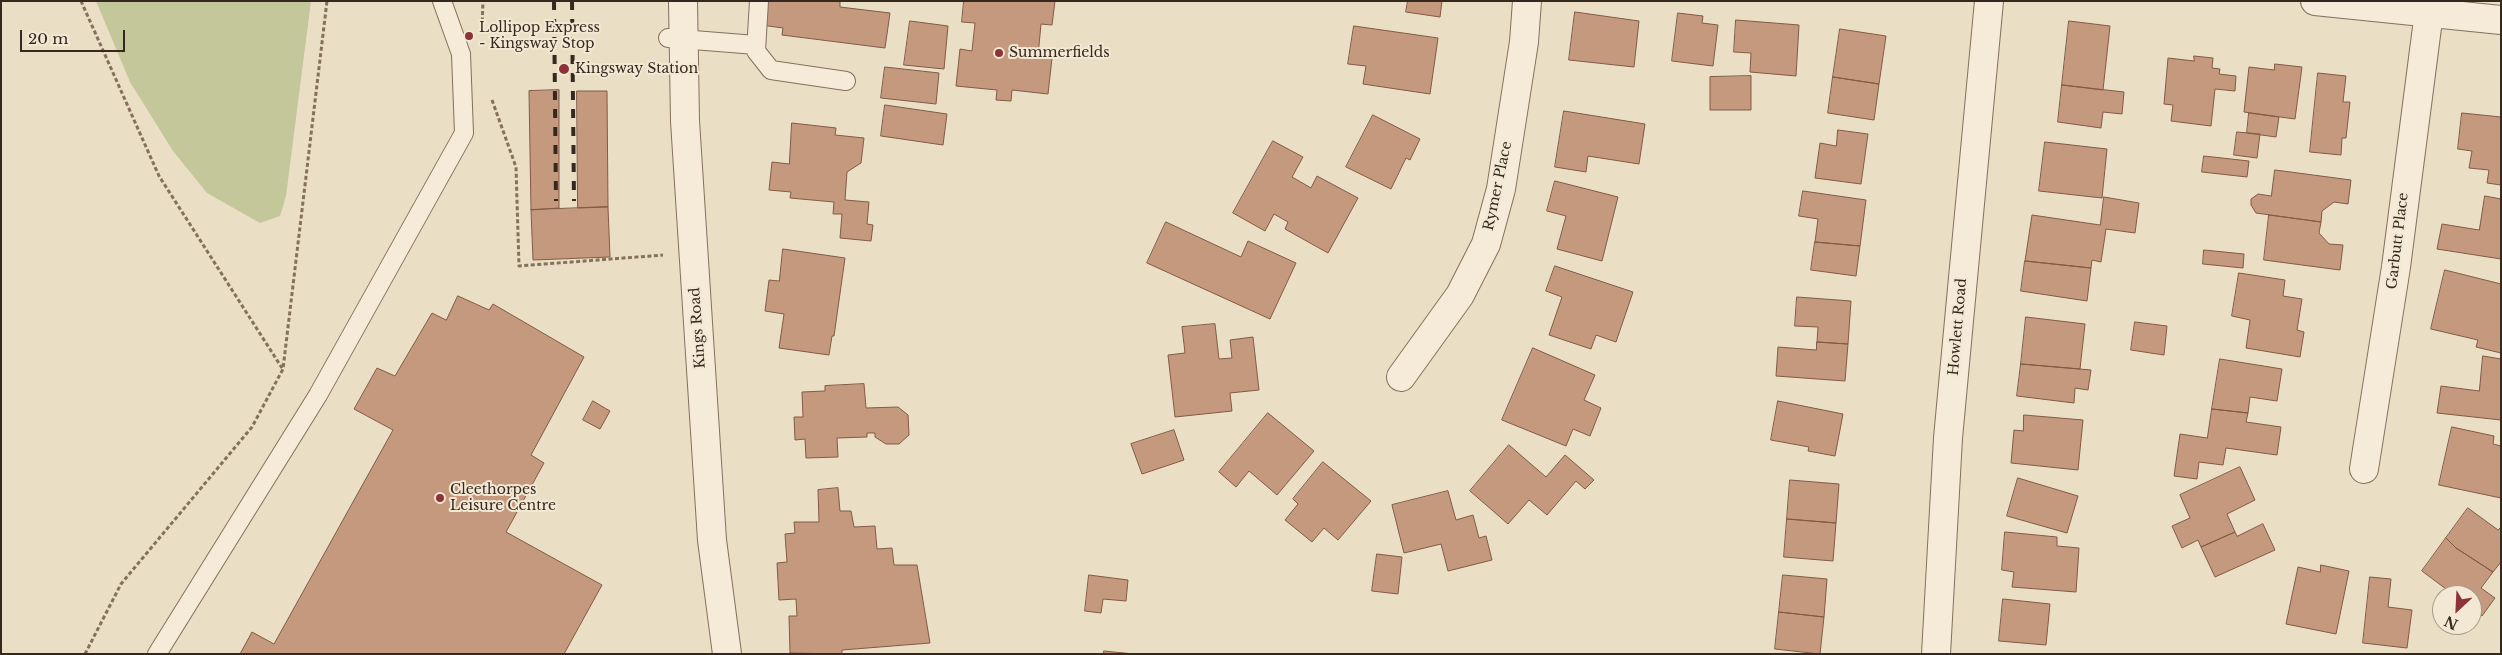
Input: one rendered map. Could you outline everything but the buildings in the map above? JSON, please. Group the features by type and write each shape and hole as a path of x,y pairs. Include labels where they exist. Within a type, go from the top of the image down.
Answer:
{"street":[{"name":"Kings Road","path":"667,1 676,39 685,121 691,339 709,654"},
{"name":"Kings Road","path":"684,1 676,39 678,254 691,339 712,540 727,654"},
{"name":"Rymer Place","path":"1401,377 1460,294 1486,244 1501,189 1524,42 1527,1"},
{"name":"Howlett Road","path":"1936,654 1948,438 1989,1"},
{"path":"2315,1 2501,20"},
{"name":"Garbutt Place","path":"2364,469 2396,267 2429,12"}],"lane":[{"path":"759,1 756,51 771,70 846,81"},
{"path":"157,654 318,395 464,133 461,54 443,2"},
{"path":"676,39 756,45"}],"path":[{"path":"81,1 159,176 283,369"},
{"path":"85,654 121,584 252,427 283,369 327,1"},
{"path":"482,31 483,1"},
{"path":"490,97 516,167 519,266 678,254"}],"green space":[{"path":"96,1 311,1 286,196 280,216 260,223 207,193 173,151 130,82"}],"railway":[{"path":"554,1 556,201"},
{"path":"572,1 574,201"}],"place":[{"name":"Lollipop Express - Kingsway Stop","path":"469,36"},
{"name":"Summerfields","path":"999,53"},
{"name":"Kingsway Station","path":"564,69"},
{"name":"Cleethorpes Leisure Centre","path":"440,498"}]}
